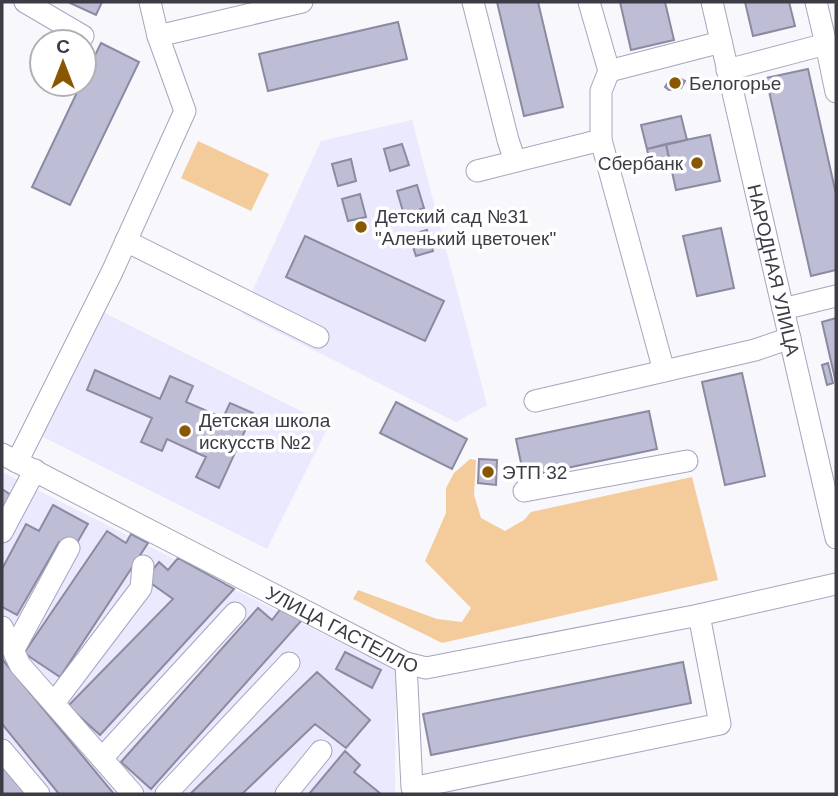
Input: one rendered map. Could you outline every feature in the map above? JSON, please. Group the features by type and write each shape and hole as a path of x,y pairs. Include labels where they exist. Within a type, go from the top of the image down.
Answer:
{"street":[{"path":"25,2 69,28"},
{"path":"2,532 18,462 126,241 184,111 158,36 150,2"},
{"path":"158,36 302,2"},
{"path":"473,2 515,161"},
{"path":"589,2 609,71 601,91 601,140 664,371"},
{"name":"НАРОДНАЯ УЛИЦА","path":"712,2 836,538"},
{"path":"816,2 836,92"},
{"path":"609,71 721,42"},
{"path":"727,70 826,44"},
{"path":"477,171 601,140"},
{"path":"126,241 318,337"},
{"path":"783,309 836,296"},
{"path":"535,401 755,350 790,338"},
{"path":"524,491 687,461"},
{"name":"УЛИЦА ГАСТЕЛЛО","path":"18,462 405,663 426,668 699,615 836,584"},
{"path":"69,548 5,635 20,665 134,794"},
{"path":"54,702 141,588 143,566"},
{"path":"103,757 235,613"},
{"path":"405,663 410,791 720,724 699,615"},
{"path":"166,794 289,663"},
{"path":"2,750 39,794"},
{"path":"286,794 321,751"}],"shaded area":[{"name":"Детский сад №31 \"Аленький цветочек\"","path":"412,120 487,405 456,422 242,314 321,141"},
{"path":"198,141 269,174 251,211 181,178"},
{"name":"Детская школа искусств №2","path":"103,312 329,425 267,549 41,436"},
{"path":"470,459 476,460 474,495 481,518 505,531 524,520 531,512 692,477 718,580 442,643 353,599 358,590 437,619 462,622 471,608 425,561 446,513 446,488 454,473"},
{"path":"2,472 396,671 395,794 2,794"}],"building":[{"path":"68,2 102,2 96,15"},
{"path":"497,2 538,2 563,107 524,116"},
{"path":"620,2 665,2 674,40 631,50"},
{"path":"745,2 789,2 795,26 753,36"},
{"path":"398,22 407,59 268,91 259,54"},
{"path":"101,43 139,62 70,205 32,187 74,98 98,98 98,49"},
{"path":"808,69 836,194 836,270 811,276 766,78"},
{"name":"Белогорье","path":"678,77 685,81 681,88 669,90 665,87 670,79"},
{"path":"681,116 687,140 647,149 641,125"},
{"path":"710,135 720,181 676,190 666,144"},
{"path":"402,144 409,165 390,171 384,149"},
{"path":"666,144 670,164 651,169 647,149"},
{"path":"351,159 356,181 338,186 332,164"},
{"path":"417,185 424,208 404,215 397,191"},
{"path":"360,194 366,217 348,221 342,199"},
{"path":"721,228 734,288 697,296 683,236"},
{"path":"427,230 433,251 416,256 409,235"},
{"path":"305,236 444,301 425,341 286,277"},
{"path":"836,318 836,383 822,322"},
{"path":"828,363 833,383 827,385 822,365"},
{"path":"95,370 160,399 170,376 193,386 186,402 223,418 230,403 253,413 219,488 196,477 206,457 167,439 162,451 141,442 152,418 87,390"},
{"path":"742,373 765,476 725,485 702,382"},
{"path":"396,402 467,439 452,469 380,433"},
{"path":"649,411 657,449 524,477 516,439"},
{"name":"ЭТП 32","path":"479,459 497,460 496,485 478,483"},
{"path":"2,489 11,495 2,509"},
{"path":"53,505 88,524 74,548 59,542 17,615 2,607 2,569 26,524 39,531"},
{"path":"107,531 126,543 131,534 148,543 60,677 24,653"},
{"path":"178,558 234,589 100,735 68,706 173,599 145,579 159,562 168,570"},
{"path":"282,607 302,620 151,789 121,762 258,608 272,620"},
{"path":"345,652 381,670 372,688 336,669"},
{"path":"2,659 114,794 59,794 2,724"},
{"path":"683,662 691,703 431,755 423,714"},
{"path":"317,672 370,720 346,748 315,724 242,794 190,794"},
{"path":"345,751 360,765 354,772 381,794 309,794"},
{"path":"2,766 26,794 2,794"}],"place":[{"name":"Белогорье","path":"675,83"},
{"name":"Сбербанк","path":"697,163"},
{"name":"Детский сад №31 \"Аленький цветочек\"","path":"361,227"},
{"name":"Детская школа искусств №2","path":"185,431"},
{"name":"ЭТП 32","path":"488,472"}]}
